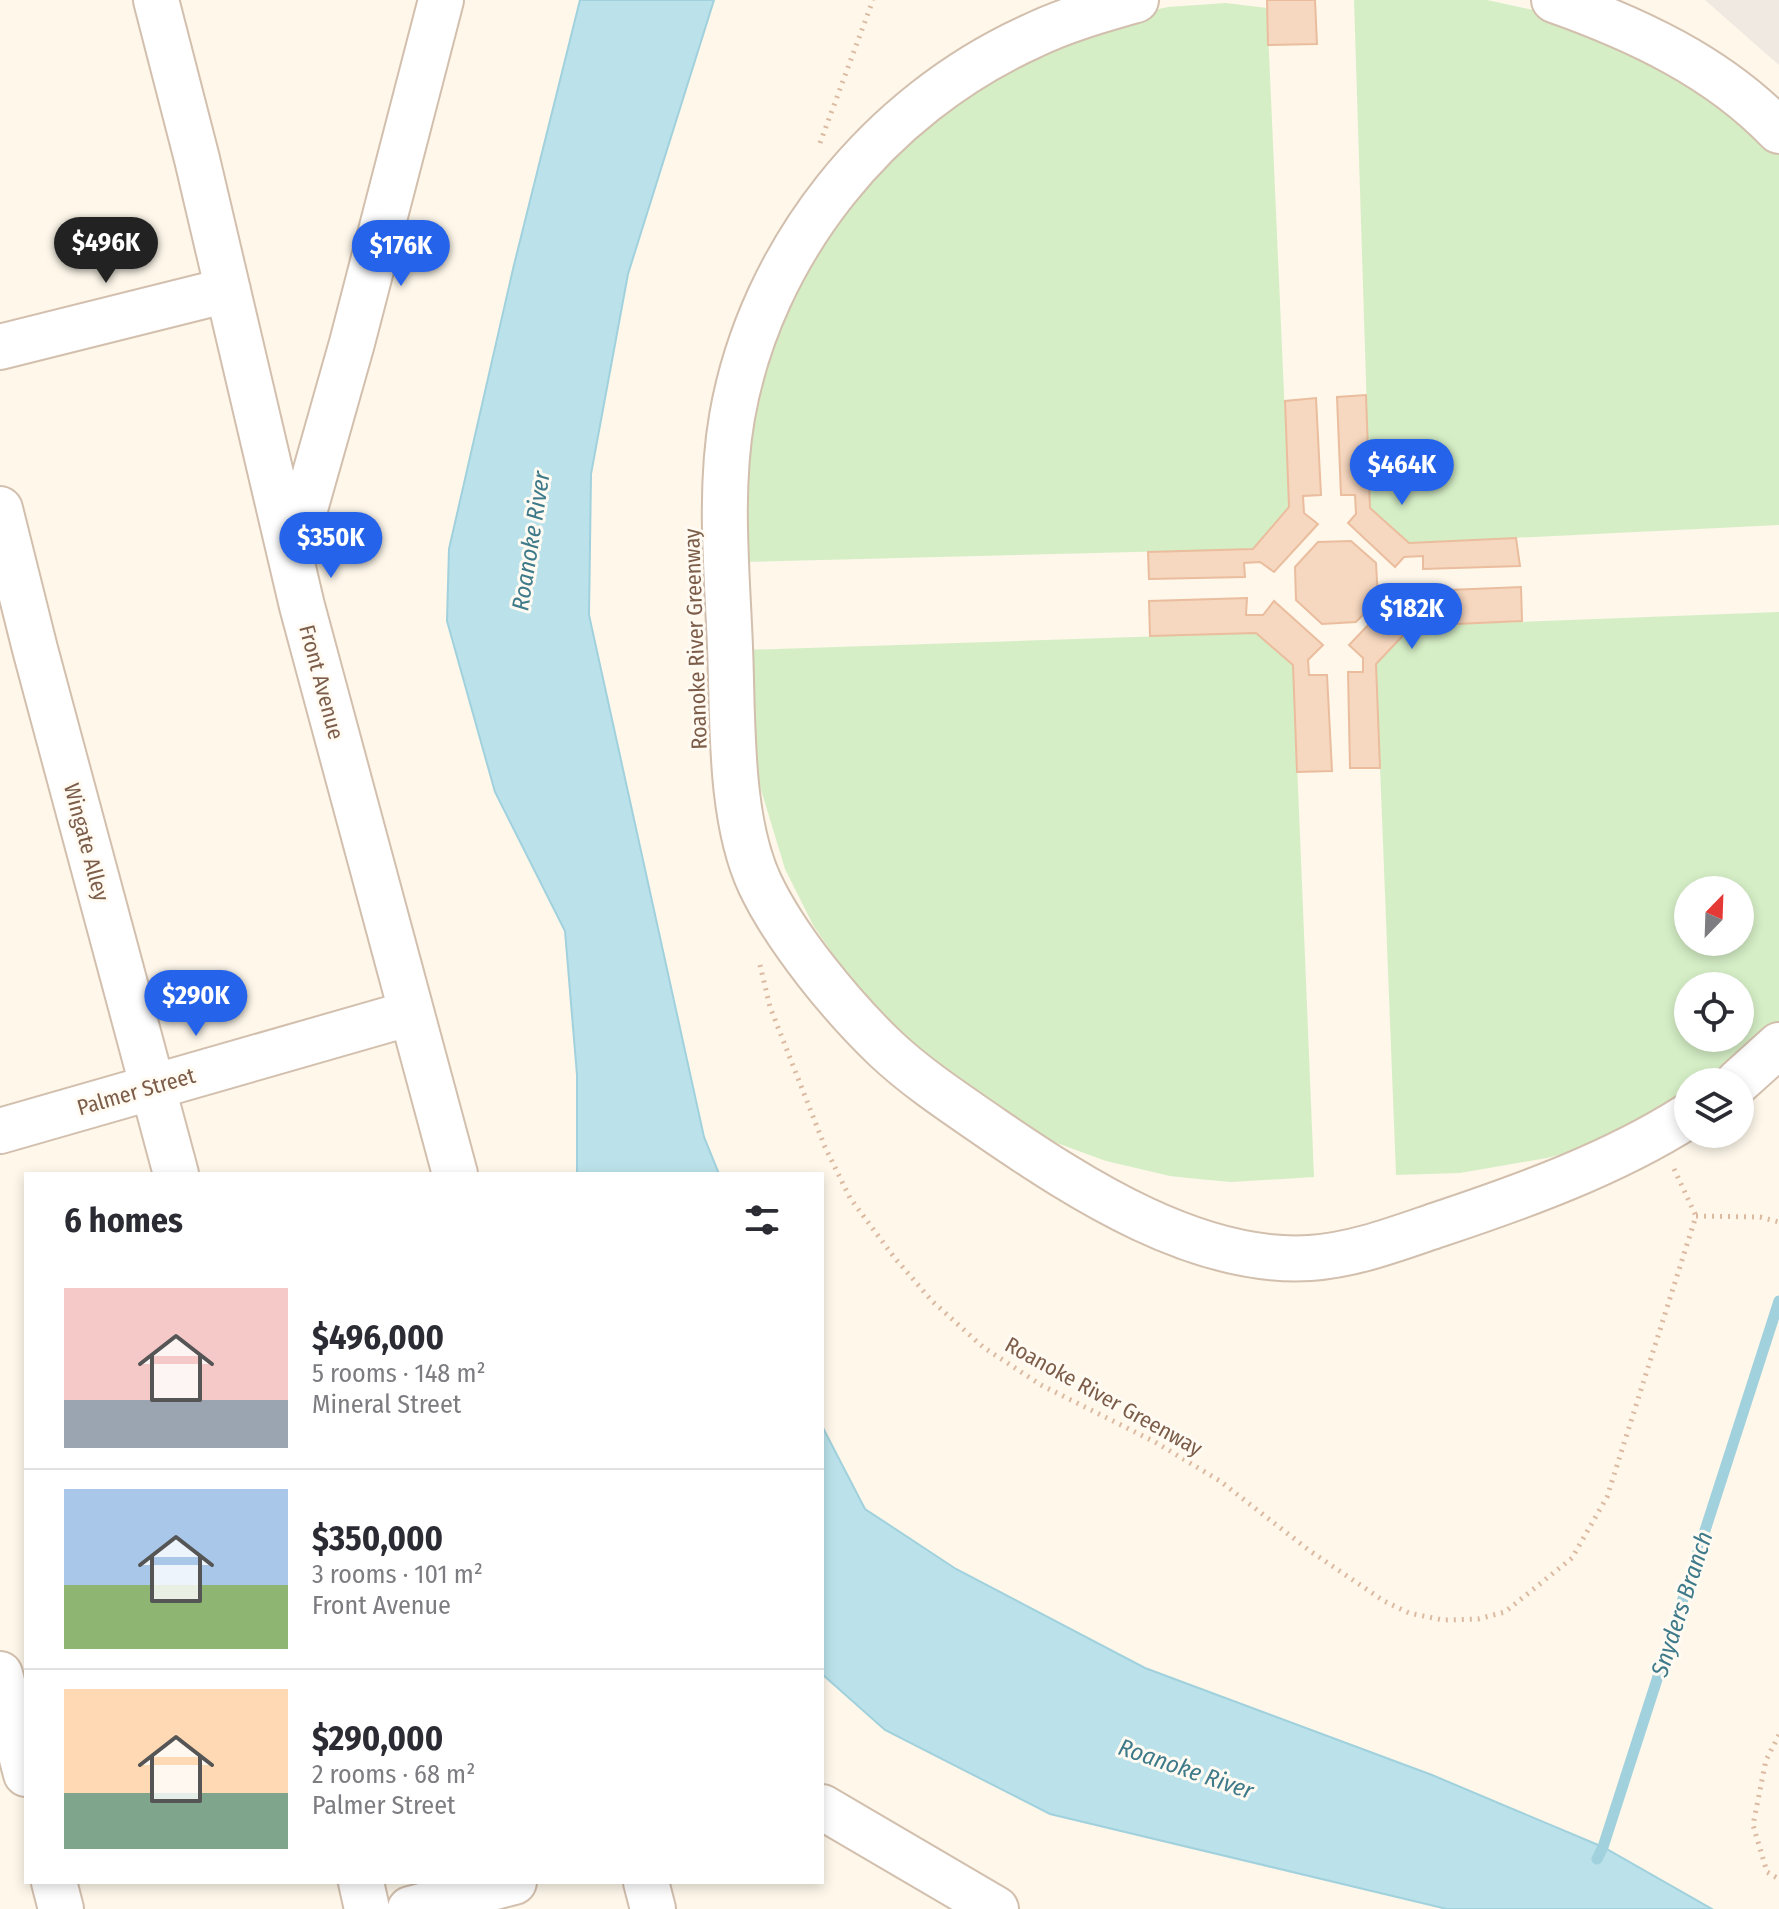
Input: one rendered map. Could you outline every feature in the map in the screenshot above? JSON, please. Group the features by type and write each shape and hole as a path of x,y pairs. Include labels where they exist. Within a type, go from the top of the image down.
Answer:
{"street":[{"name":"Front Avenue","path":"156,0 291,558 454,1172"},
{"path":"291,558 352,343 441,0"},
{"path":"1136,0 1078,17 1031,36 986,60 914,109 884,136 823,209 794,251 761,317 749,347 732,420 726,459 726,516 736,779 750,861 761,886 832,991 915,1074 999,1134 1075,1182 1119,1207 1200,1241 1274,1258 1310,1258 1373,1247 1495,1206 1673,1126"},
{"path":"1554,0 1624,26 1665,46 1739,95 1779,131"},
{"path":"0,347 228,290"},
{"name":"Wingate Alley","path":"0,509 175,1172"},
{"name":"Palmer Street","path":"0,1131 411,1013"},
{"path":"1754,1068 1779,1045"},
{"path":"0,1674 24,1766"},
{"path":"824,1808 974,1903"},
{"path":"55,1884 61,1909"},
{"path":"361,1884 367,1909"},
{"path":"410,1909 506,1884"},
{"path":"647,1884 653,1909"}],"path":[{"path":"819,145 873,0"},
{"name":"Roanoke River Greenway","path":"759,961 770,1007 825,1147 850,1198 932,1301 983,1347 1041,1385 1155,1442 1220,1481 1310,1551 1384,1601 1409,1613 1443,1620 1478,1619 1505,1612 1572,1558 1607,1497 1696,1216"},
{"path":"1673,1126 1696,1216 1760,1217 1779,1222"},
{"path":"1779,1735 1766,1760 1753,1825 1767,1872 1779,1879"}],"shaded area":[{"path":"1705,0 1779,0 1779,65"}],"green space":[{"path":"1354,0 1487,0 1566,17 1644,49 1779,150 1779,525 1409,543 1370,508"},
{"path":"1226,3 1267,8 1289,507 1253,549 742,562 740,509 763,357 822,230 965,86 1136,14 1168,7"},
{"path":"1779,612 1779,1023 1754,1047 1754,972 1674,972 1674,1052 1748,1052 1729,1068 1674,1068 1674,1105 1580,1149 1460,1173 1396,1175 1376,664 1412,626"},
{"path":"1256,633 1293,665 1314,1177 1231,1182 1170,1176 1106,1161 1035,1135 936,1070 858,991 813,925 785,869 755,770 745,650"}],"water":[{"name":"Roanoke River","path":"580,0 714,0 628,274 591,474 589,615 704,1137 718,1172 577,1172 577,1075 565,931 495,792 447,621 449,549 513,269"},
{"name":"Roanoke River","path":"824,1430 865,1509 956,1569 1145,1668 1432,1775 1603,1847 1712,1909 1447,1909 1050,1814 885,1730 824,1676"}],"building":[{"path":"1267,0 1315,0 1317,44 1268,45"},
{"path":"1366,395 1370,508 1409,543 1516,538 1520,566 1423,569 1423,556 1404,557 1395,567 1348,523 1356,514 1355,495 1341,495 1337,397"},
{"path":"1316,398 1321,495 1303,496 1304,513 1318,524 1274,572 1260,562 1244,563 1245,577 1149,579 1148,552 1253,549 1289,507 1285,401"},
{"path":"1351,541 1376,563 1378,599 1356,622 1322,624 1296,600 1295,567 1318,542"},
{"path":"1521,587 1522,621 1412,626 1376,664 1380,768 1350,768 1348,672 1363,672 1363,658 1349,645 1396,596 1408,609 1424,608 1424,591"},
{"path":"1247,598 1246,615 1263,615 1274,601 1323,645 1308,660 1309,675 1327,675 1332,771 1297,772 1293,665 1256,633 1150,636 1149,601"}],"waterway":[{"name":"Snyders Branch","path":"1597,1859 1779,1301"}]}
